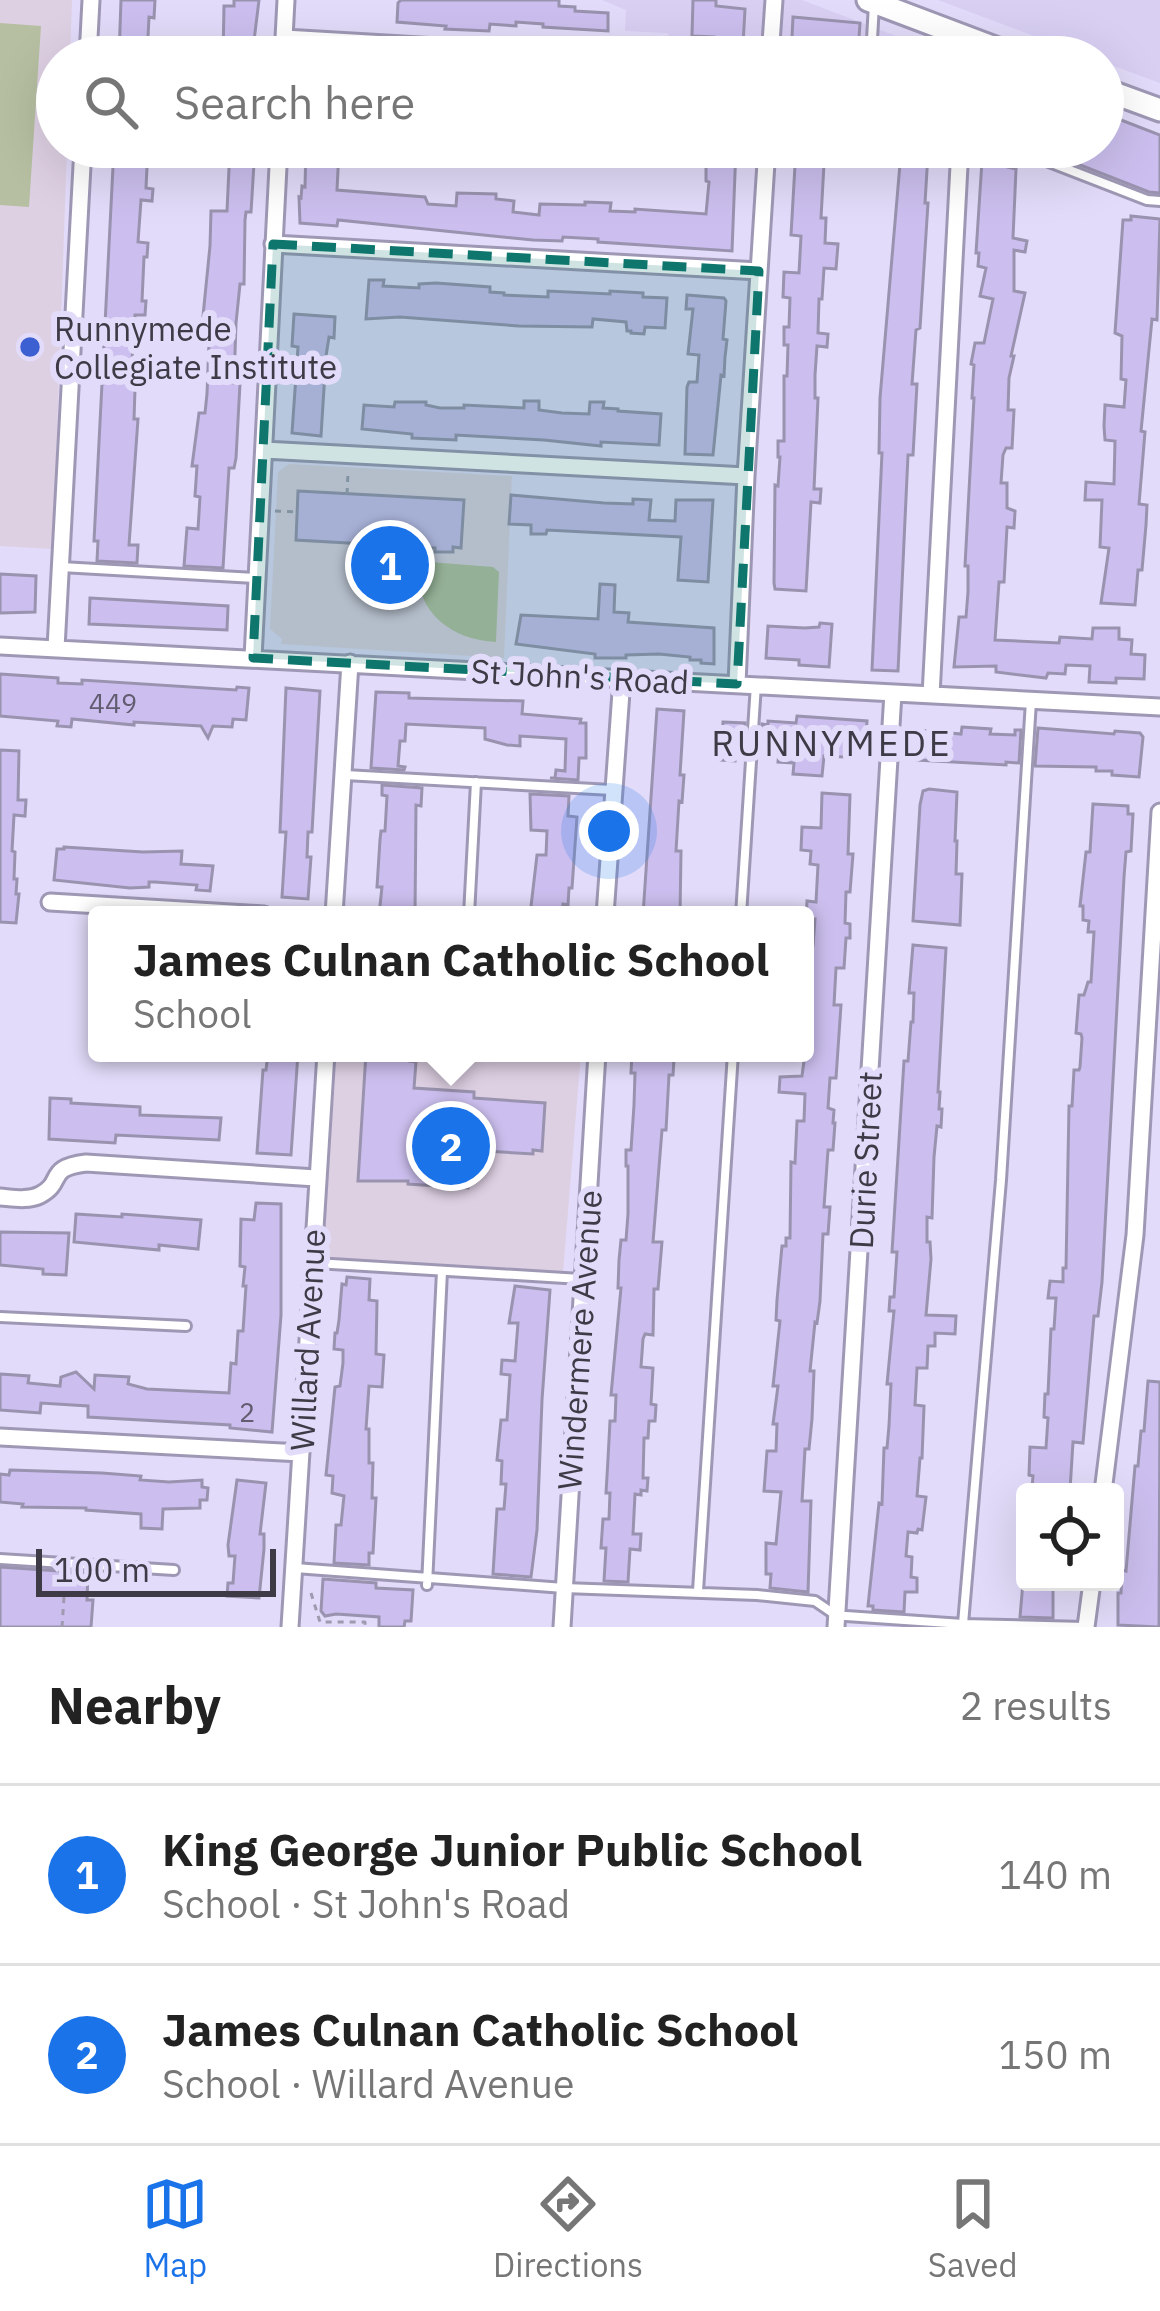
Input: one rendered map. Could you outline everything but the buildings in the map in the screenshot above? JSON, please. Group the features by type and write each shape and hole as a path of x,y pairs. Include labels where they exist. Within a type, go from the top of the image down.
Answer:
{"main road":[{"path":"871,1 915,8 955,36"},
{"path":"1124,97 1160,110"}],"street":[{"path":"89,36 91,0"},
{"path":"284,36 286,0"},
{"path":"771,36 774,0"},
{"path":"56,648 82,168"},
{"path":"253,658 278,168"},
{"path":"737,684 765,168"},
{"path":"931,695 959,168"},
{"path":"274,244 759,271"},
{"path":"264,450 746,476"},
{"name":"St John's Road","path":"0,646 1160,707"},
{"path":"335,906 350,663"},
{"path":"606,906 622,678"},
{"name":"Durie Street","path":"837,1621 893,693"},
{"path":"1104,1483 1135,1235 1160,812"},
{"path":"50,902 116,906"},
{"name":"Willard Avenue","path":"290,1627 325,1062"},
{"name":"Windermere Avenue","path":"562,1627 596,1062"},
{"path":"0,1197 40,1195 52,1186 57,1173 86,1163 316,1178"},
{"path":"0,1437 301,1453"},
{"path":"1086,1627 1091,1591"}],"lane":[{"path":"871,1 872,36"},
{"path":"1064,168 1160,201"},
{"path":"59,567 257,578"},
{"path":"742,906 756,684"},
{"path":"963,1624 1001,1180 1031,699"},
{"path":"344,775 613,790"},
{"path":"469,906 476,782"},
{"path":"698,1591 732,1062"},
{"path":"312,1262 583,1279"},
{"path":"427,1581 442,1271"},
{"path":"0,1317 186,1326"},
{"path":"0,1559 174,1570"},
{"path":"294,1568 427,1581 815,1600 837,1621 1086,1627"}],"path":[{"path":"347,494 348,465"},
{"path":"273,511 297,512"},
{"path":"311,1593 320,1622 365,1622 364,1627"},
{"path":"62,1627 64,1597"}],"highlighted area":[{"path":"273,244 759,271 737,684 253,658"}],"shaded area":[{"name":"Runnymede Collegiate Institute","path":"0,0 72,0 71,36 36,36 36,168 66,168 53,549 0,546"},
{"path":"602,0 802,0 896,36 669,36 625,31 626,10"},
{"path":"938,0 1160,0 1160,83 1124,70 1124,36 1034,36"},
{"path":"289,464 512,476 504,658 281,644 282,639 270,629 278,472"},
{"path":"336,1062 580,1062 563,1272 321,1262"}],"green space":[{"path":"0,23 41,26 40,36 36,36 29,207 0,205"},
{"path":"417,561 493,567 499,572 496,642 464,636 438,620 422,594"}],"place":[{"name":"Runnymede Collegiate Institute","path":"30,347"},
{"name":"King George Junior Public School","path":"390,565"},
{"name":"James Culnan Catholic School","path":"451,1146"}],"district":[{"name":"RUNNYMEDE","path":"832,742"}]}
